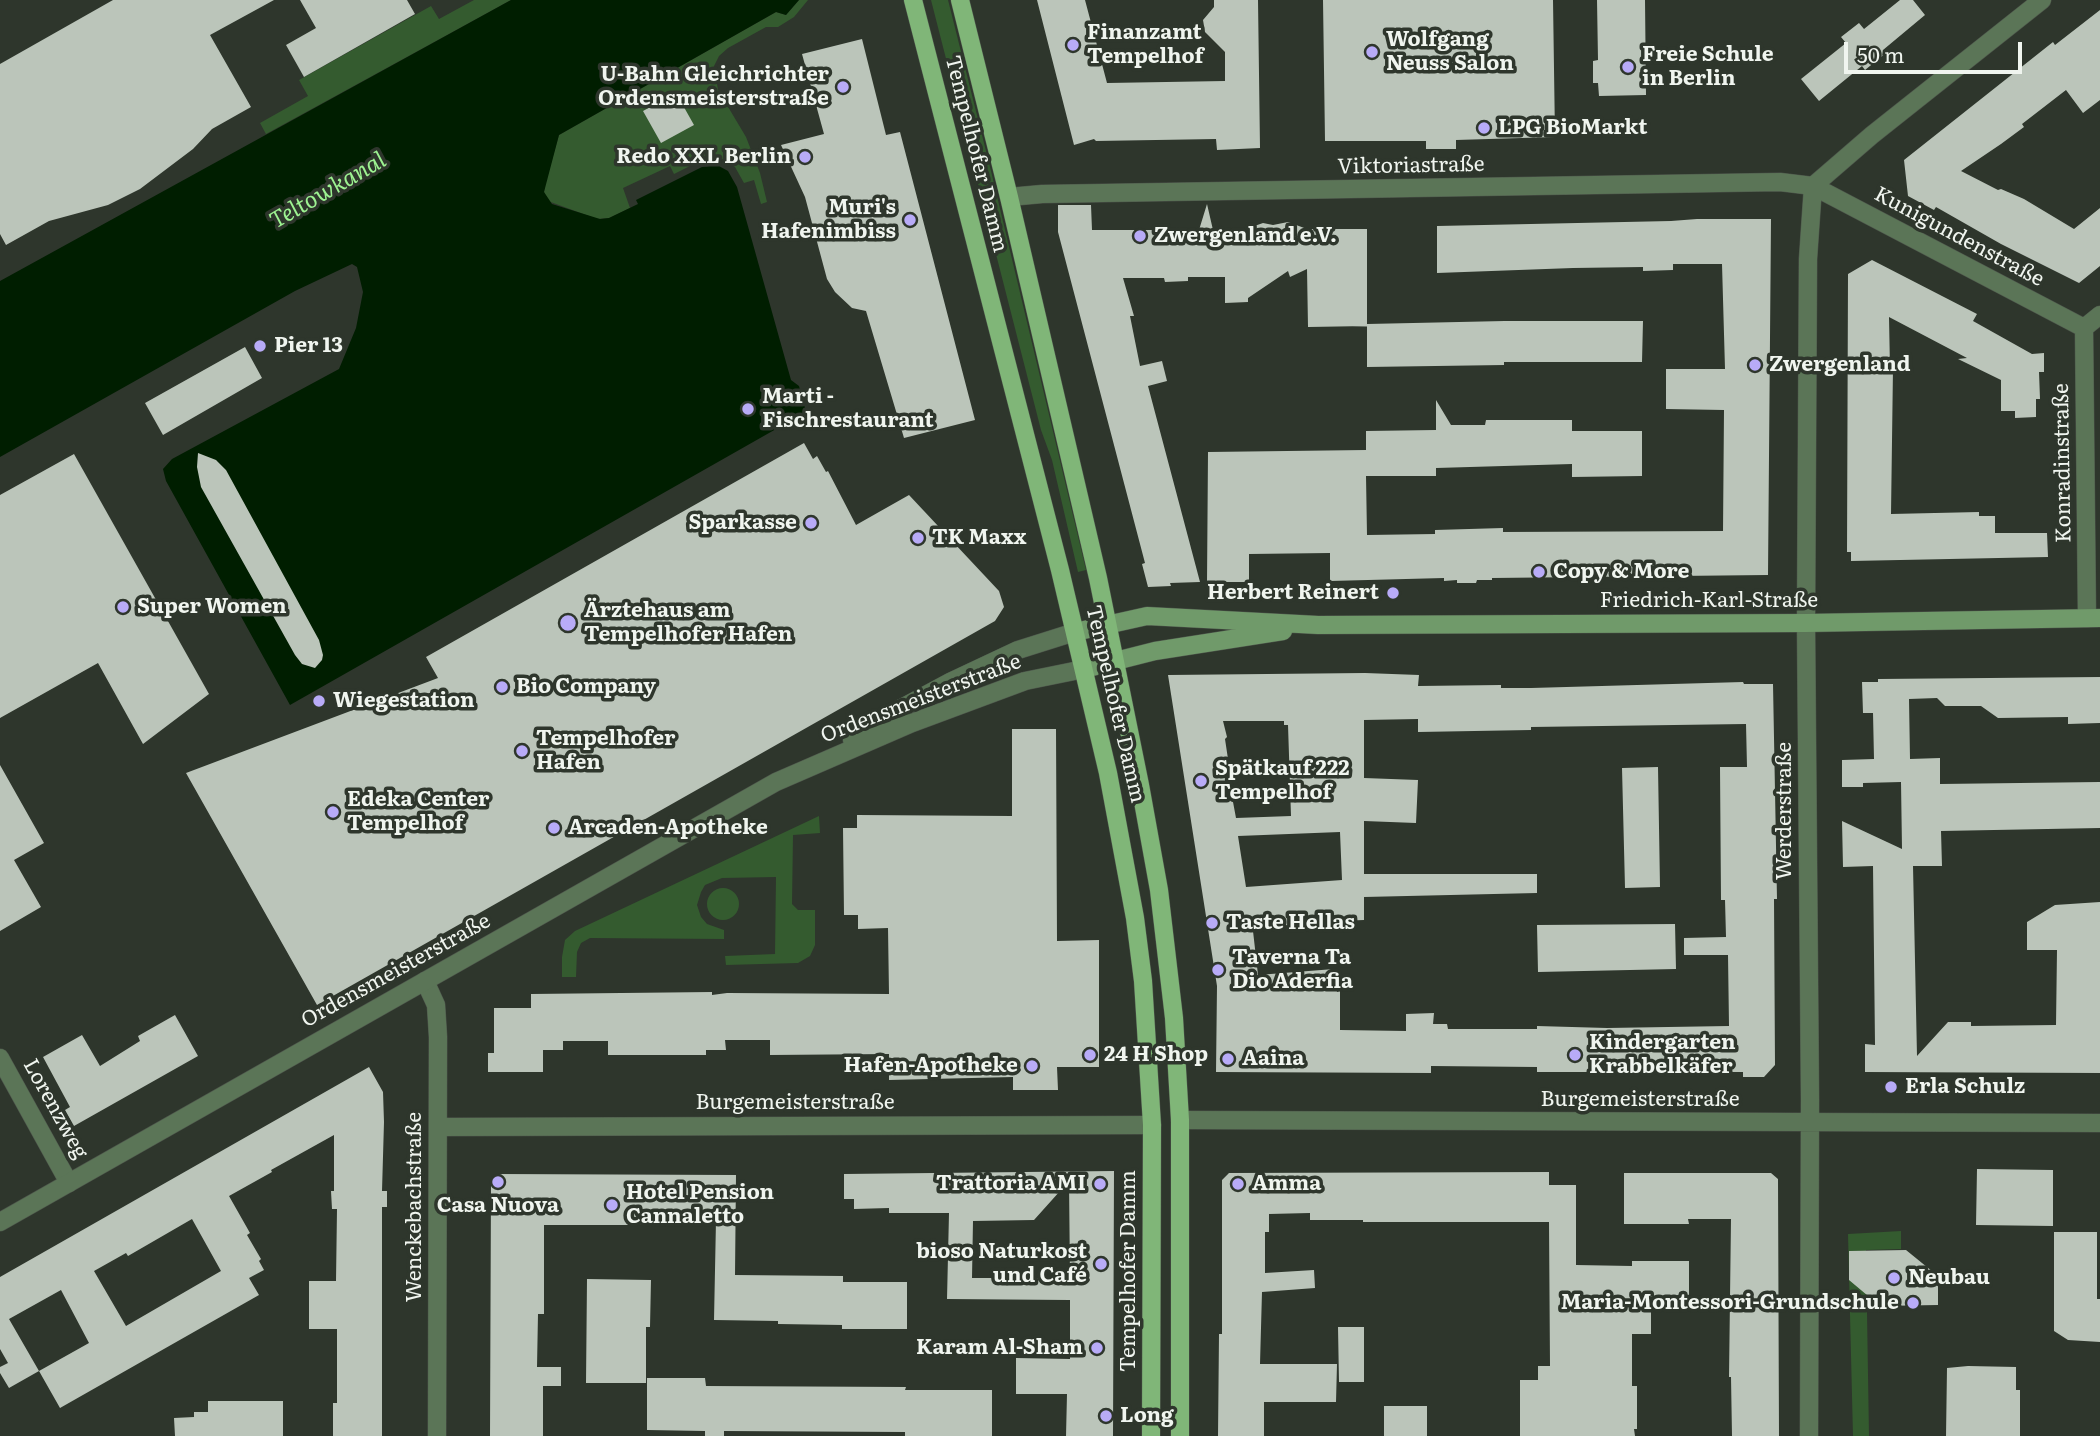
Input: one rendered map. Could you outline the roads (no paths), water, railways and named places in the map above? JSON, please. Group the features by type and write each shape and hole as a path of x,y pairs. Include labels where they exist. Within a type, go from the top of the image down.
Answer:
{"main road":[{"name":"Tempelhofer Damm","path":"913,0 1084,669 1108,773 1135,918 1143,981 1152,1125 1152,1436"},
{"name":"Tempelhofer Damm","path":"960,0 1009,197 1107,624 1145,811 1158,890 1174,1018 1180,1120 1180,1436"},
{"name":"Friedrich-Karl-Straße","path":"1107,624 1147,615 1318,625 1806,623 2094,618"},
{"name":"Ordensmeisterstraße","path":"1075,632 1107,624"},
{"name":"Friedrich-Karl-Straße","path":"1084,669 1156,650 1318,625"}],"street":[{"path":"1813,186 1872,135 2042,0"},
{"name":"Viktoriastraße","path":"1009,197 1766,182 1813,186"},
{"name":"Kunigundenstraße","path":"1813,186 2084,328"},
{"name":"Werderstraße","path":"1809,1436 1810,1122 1806,623 1808,259 1813,186"},
{"path":"2084,328 2100,315"},
{"name":"Konradinstraße","path":"2084,328 2094,618"},
{"name":"Ordensmeisterstraße","path":"816,763 897,711 950,682 1013,652 1075,632"},
{"name":"Ordensmeisterstraße","path":"0,1222 776,782 912,723 1025,681 1084,669"},
{"name":"Wenckebachstraße","path":"425,981 436,1005 437,1436"},
{"name":"Lorenzweg","path":"0,1058 69,1183"},
{"name":"Burgemeisterstraße","path":"1180,1120 2100,1123"},
{"name":"Burgemeisterstraße","path":"438,1127 1152,1125"}],"water":[{"name":"Teltowkanal","path":"511,0 799,0 786,15 776,12 559,135 544,192 552,204 600,219 609,218 638,204 636,200 702,167 717,165 728,171 737,187 791,380 799,386 806,412 290,705 166,481 163,469 172,459 339,369 356,328 363,292 357,267 352,264 295,291 0,457 0,281"}],"place":[{"name":"Finanzamt Tempelhof","path":"1073,45"},
{"name":"Wolfgang Neuss Salon","path":"1372,52"},
{"name":"Freie Schule in Berlin","path":"1628,67"},
{"name":"U-Bahn Gleichrichter Ordensmeisterstraße","path":"843,87"},
{"name":"LPG BioMarkt","path":"1484,128"},
{"name":"Redo XXL Berlin","path":"805,157"},
{"name":"Muri's Hafenimbiss","path":"910,220"},
{"name":"Zwergenland e.V.","path":"1140,236"},
{"name":"Pier 13","path":"260,346"},
{"name":"Zwergenland","path":"1755,365"},
{"name":"Marti - Fischrestaurant","path":"748,409"},
{"name":"Sparkasse","path":"811,523"},
{"name":"TK Maxx","path":"918,538"},
{"name":"Copy & More","path":"1539,572"},
{"name":"Herbert Reinert","path":"1393,593"},
{"name":"Super Women","path":"123,607"},
{"name":"Ärztehaus am Tempelhofer Hafen","path":"568,623"},
{"name":"Bio Company","path":"502,687"},
{"name":"Wiegestation","path":"319,701"},
{"name":"Tempelhofer Hafen","path":"522,751"},
{"name":"Spätkauf 222 Tempelhof","path":"1201,781"},
{"name":"Edeka Center Tempelhof","path":"333,812"},
{"name":"Arcaden-Apotheke","path":"554,828"},
{"name":"Taste Hellas","path":"1212,923"},
{"name":"Taverna Ta Dio Aderfia","path":"1218,970"},
{"name":"24 H Shop","path":"1090,1055"},
{"name":"Kindergarten Krabbelkäfer","path":"1575,1055"},
{"name":"Aaina","path":"1228,1059"},
{"name":"Hafen-Apotheke","path":"1032,1066"},
{"name":"Erla Schulz","path":"1891,1087"},
{"name":"Casa Nuova","path":"498,1182"},
{"name":"Trattoria AMI","path":"1100,1184"},
{"name":"Amma","path":"1238,1184"},
{"name":"Hotel Pension Cannaletto","path":"612,1205"},
{"name":"bioso Naturkost und Café","path":"1101,1264"},
{"name":"Neubau","path":"1894,1278"},
{"name":"Maria-Montessori-Grundschule","path":"1913,1303"},
{"name":"Karam Al-Sham","path":"1097,1348"},
{"name":"Long","path":"1106,1416"}]}
